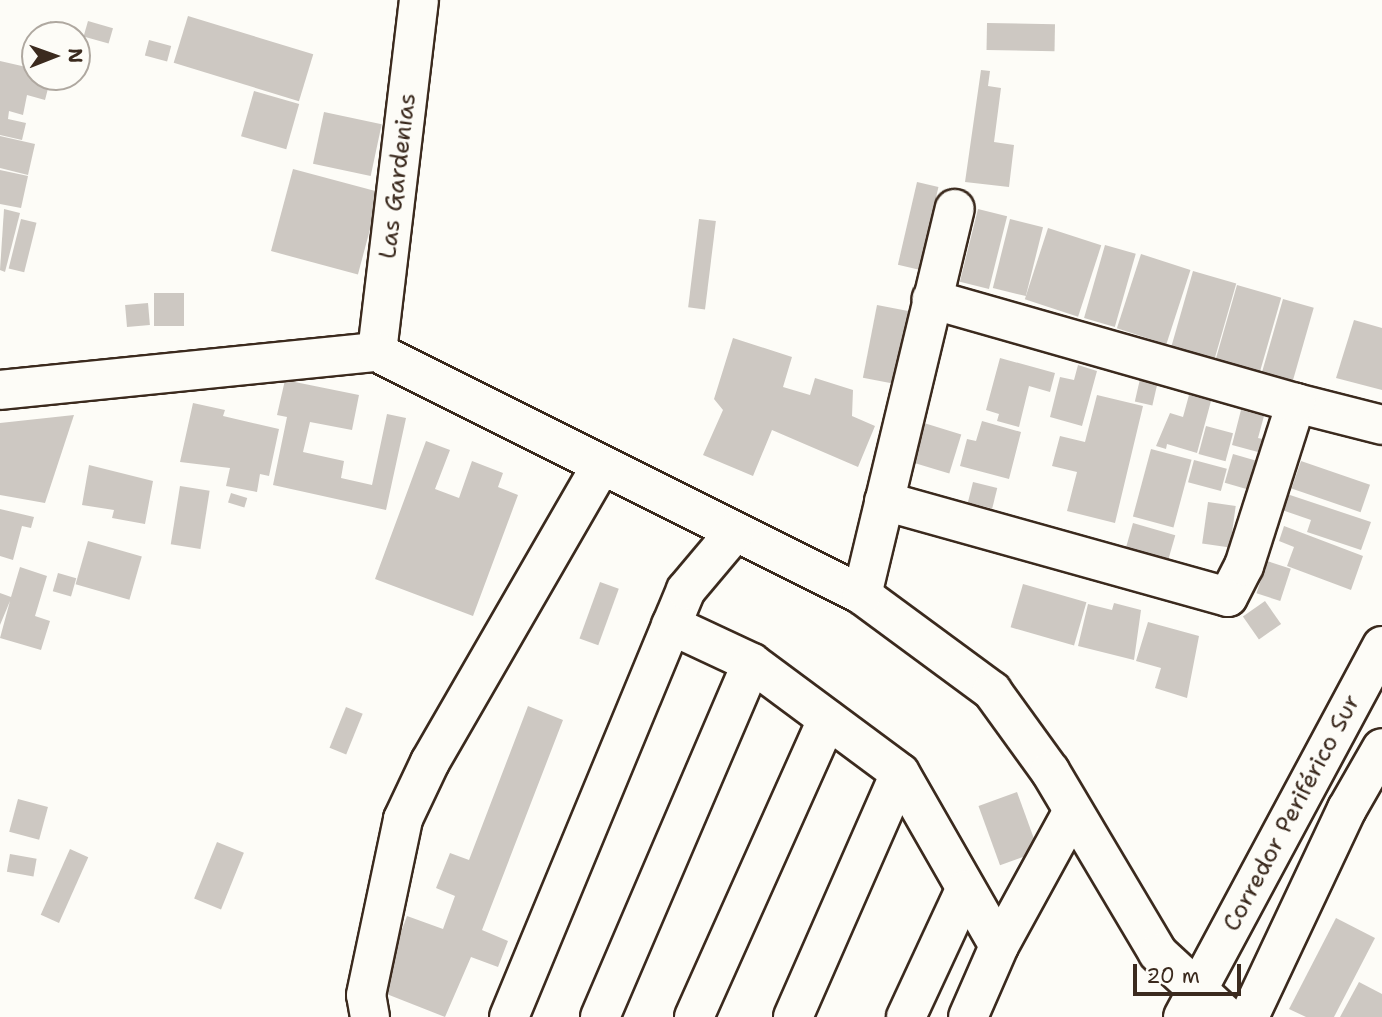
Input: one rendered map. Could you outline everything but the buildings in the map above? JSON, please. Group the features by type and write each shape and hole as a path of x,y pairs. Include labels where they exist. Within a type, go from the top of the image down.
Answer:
{"street":[{"name":"Las Gardenias","path":"377,352 419,0"},
{"path":"862,595 955,209"},
{"path":"932,299 1382,425"},
{"path":"0,390 377,352 862,595 992,691 1073,811 1157,953 1191,1003 1227,1017"},
{"path":"884,501 1228,597 1244,566 1296,403"},
{"path":"370,1017 366,995 375,938 403,819 430,762 601,466"},
{"path":"509,1017 686,590 734,533"},
{"path":"671,625 752,663 900,773 999,946"},
{"name":"Corredor Periférico Sur","path":"1191,1003 1382,646"},
{"path":"600,1017 752,663"},
{"path":"694,1017 827,719"},
{"name":"Corredor Periférico Sur","path":"1249,1017 1347,809 1382,748"},
{"path":"793,1017 900,773"},
{"path":"968,1017 999,946 1073,811"},
{"path":"906,1017 965,890"}]}
